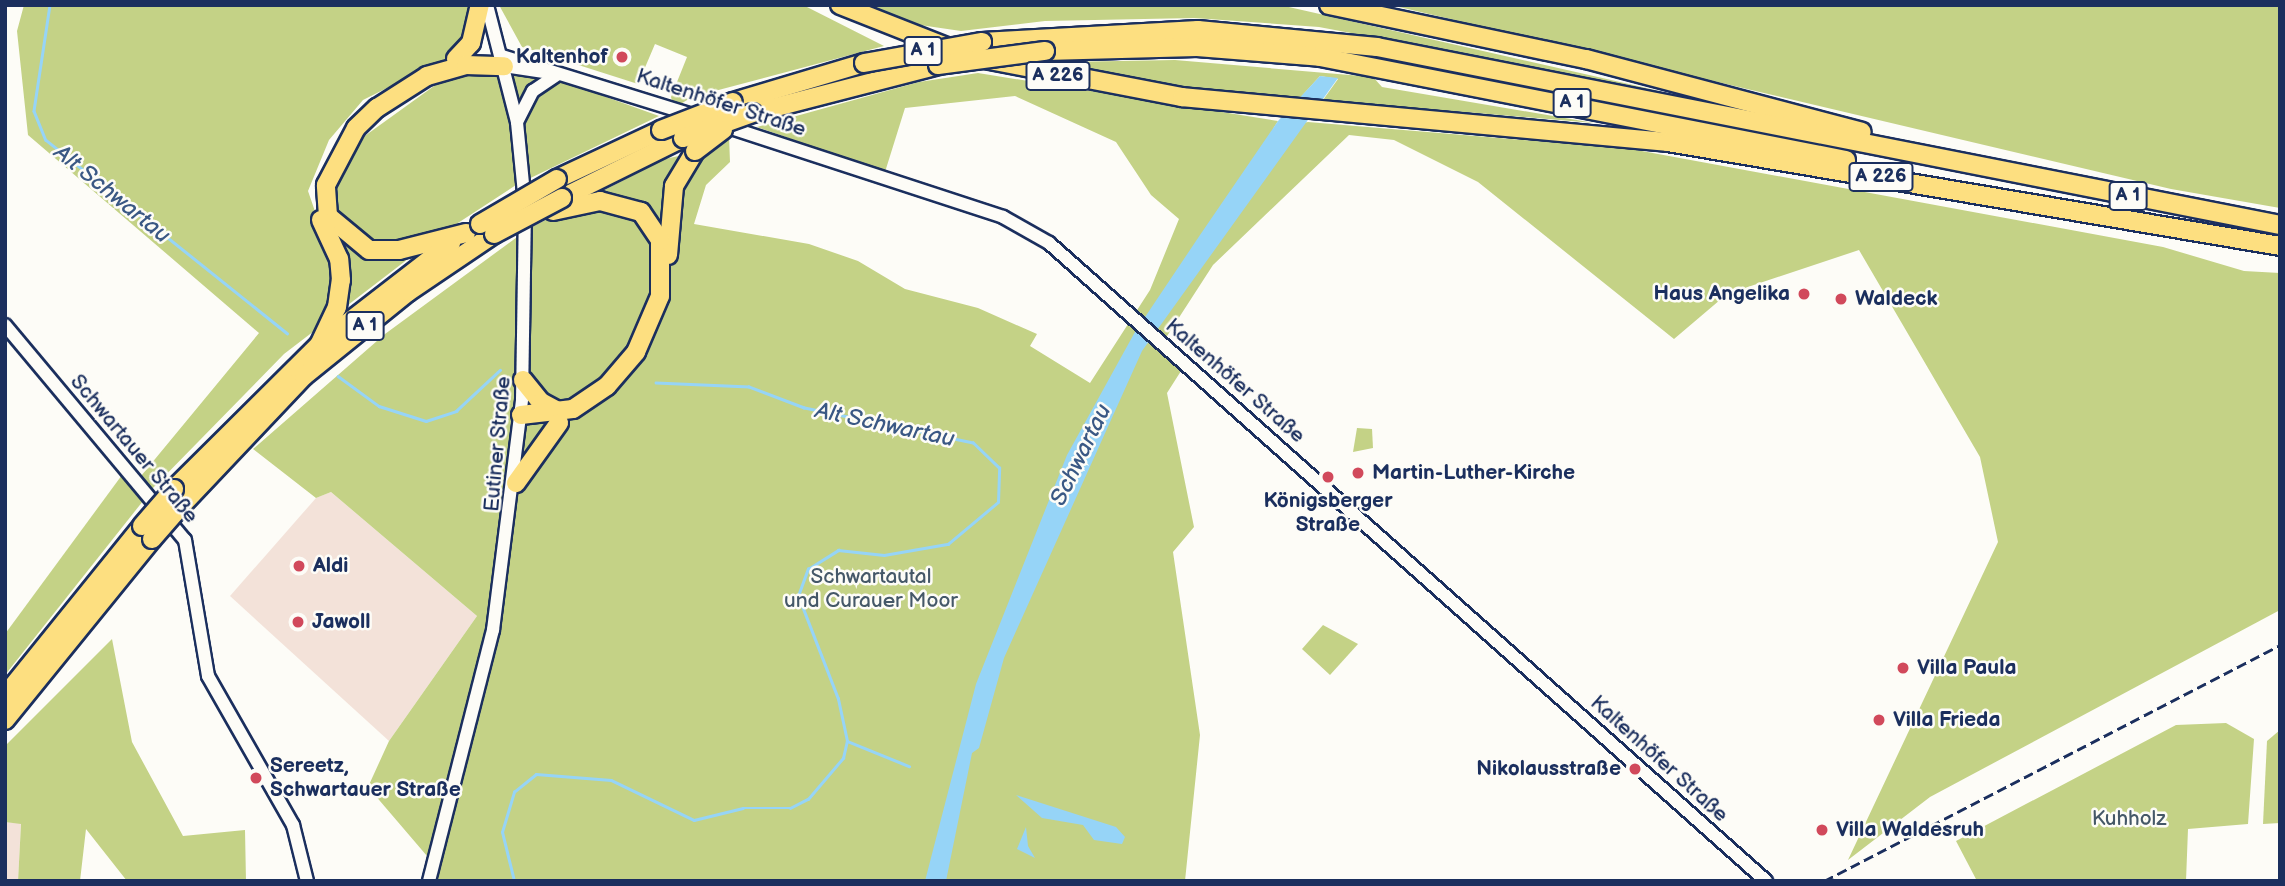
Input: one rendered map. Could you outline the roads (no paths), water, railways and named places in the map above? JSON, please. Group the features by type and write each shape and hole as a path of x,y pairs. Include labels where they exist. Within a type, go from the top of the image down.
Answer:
{"highway":[{"path":"319,345 337,307 341,280 340,259 318,201 330,157 372,103 456,59 471,43 480,5"},
{"name":"A 226","path":"840,5 967,55 1016,67 1286,109 1668,142 2093,212"},
{"name":"A 226","path":"1329,5 1586,59 1976,166"},
{"name":"A 1","path":"5,720 147,533 174,489 319,345 485,233 557,179 661,130 733,102 982,42 1120,30 1331,41 2280,225"},
{"name":"A 1","path":"5,696 147,533 179,508 304,376 466,253 485,233 558,204 753,113 868,71 1045,51 1197,47 1362,63 2093,212 2280,246"},
{"path":"456,59 503,61"},
{"path":"485,233 399,250 369,250 328,216 327,185 356,128 377,108 427,76 466,65 503,61"},
{"path":"521,420 560,418 612,389 654,331 667,283 674,186 689,144"},
{"path":"516,483 560,418 607,386 636,352 660,296 663,255 650,222 627,205 589,202 558,204"},
{"path":"523,380 541,402 560,418"}],"street":[{"name":"Eutiner Straße","path":"429,881 493,631 516,483 521,420 525,204 517,122 487,5"},
{"name":"Kaltenhöfer Straße","path":"503,61 557,75 582,77"},
{"name":"Kaltenhöfer Straße","path":"503,61 582,77 1003,217 1049,243 1766,881"},
{"path":"517,122 533,91 557,75"},
{"name":"Schwartauer Straße","path":"5,325 185,540 208,676 293,825 307,881"}],"water":[{"name":"Schwartau","path":"1320,76 1338,78 1142,351 1004,658 979,748 972,753 946,881 925,881 976,684 1067,455 1135,332 1278,121"},
{"path":"1016,795 1116,827 1125,837 1122,844 1094,840 1083,825 1042,818"},
{"path":"1026,827 1028,846 1035,858 1017,849"}],"waterway":[{"name":"Alt Schwartau","path":"50,5 34,111 46,140 287,333"},
{"name":"Alt Schwartau","path":"338,376 379,406 426,421 456,411 500,370"},
{"name":"Alt Schwartau","path":"514,881 502,832 514,792 536,774 611,780 694,820 743,808 790,808 808,799 843,758 847,741 838,699 798,596 808,569 838,550 884,555 948,544 998,502 999,468 973,443 804,408 749,387 656,383"},
{"path":"847,741 909,766"}],"railway":[{"path":"1824,881 2280,645"}],"place":[{"name":"Kaltenhof","path":"622,57"},
{"name":"Haus Angelika","path":"1804,294"},
{"name":"Waldeck","path":"1841,299"},
{"name":"Martin-Luther-Kirche","path":"1358,473"},
{"name":"Königsberger Straße","path":"1328,477"},
{"name":"Aldi","path":"299,566"},
{"name":"Jawoll","path":"298,622"},
{"name":"Villa Paula","path":"1903,668"},
{"name":"Villa Frieda","path":"1879,720"},
{"name":"Nikolausstraße","path":"1635,769"},
{"name":"Sereetz, Schwartauer Straße","path":"256,778"},
{"name":"Villa Waldesruh","path":"1822,830"}],"park label":[{"name":"Schwartautal und Curauer Moor","path":"871,589"},
{"name":"Kuhholz","path":"2129,819"}]}
